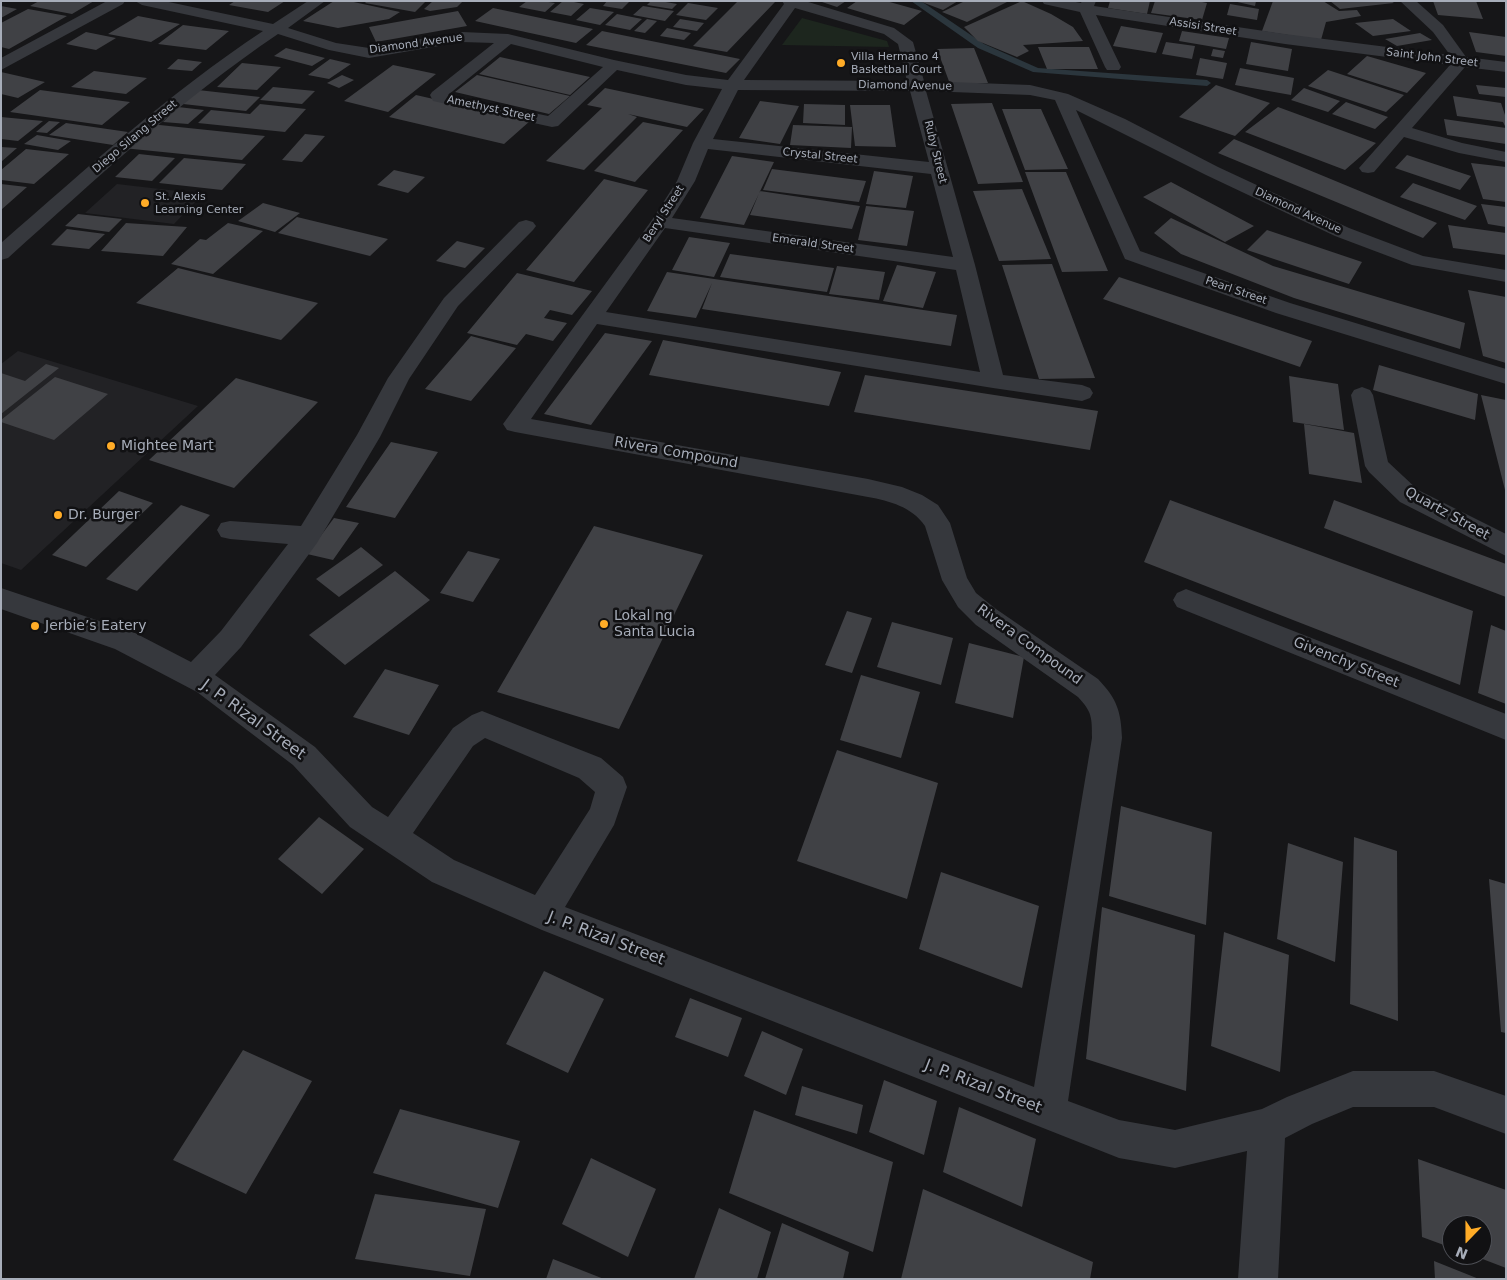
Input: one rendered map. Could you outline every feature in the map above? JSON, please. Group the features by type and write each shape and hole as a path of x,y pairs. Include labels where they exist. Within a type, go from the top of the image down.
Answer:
{"street":[{"path":"5,60 118,1"},
{"name":"Diamond Avenue","path":"142,1 276,29 325,45 369,52 462,37 508,39 614,65 686,80 732,85 918,86 1030,90 1062,97 1121,115 1212,171 1342,232 1419,261 1506,276"},
{"name":"Diego Silang Street","path":"1,254 130,139 223,64 318,1"},
{"name":"Assisi Street","path":"1049,1 1087,5 1358,50"},
{"path":"1368,168 1461,62 1454,46 1434,22 1407,1"},
{"name":"Beryl Street","path":"517,420 660,222 686,181 702,143 732,85 791,2"},
{"name":"Ruby Street","path":"791,2 889,31 905,42 965,265 993,381"},
{"path":"1087,5 1112,67"},
{"name":"Amethyst Street","path":"508,39 438,95 439,98 552,122 614,65"},
{"name":"Saint John Street","path":"1358,50 1506,67"},
{"path":"1007,76 1085,89"},
{"name":"Pearl Street","path":"1062,97 1132,255 1283,308 1506,377"},
{"path":"1402,131 1459,148 1506,157"},
{"name":"Crystal Street","path":"702,143 938,168"},
{"name":"Emerald Street","path":"660,222 965,265"},
{"path":"195,677 232,639 308,536 368,437 399,378 451,302 526,226"},
{"path":"593,317 993,381 1082,393"},
{"name":"Quartz Street","path":"1362,395 1377,466 1409,496 1506,546"},
{"name":"Rivera Compound","path":"517,420 876,489 913,501 929,512 937,523 955,580 966,600 986,617 1088,688 1102,703 1107,719 1107,738 1048,1112"},
{"path":"230,530 308,536"},
{"name":"J. P. Rizal Street","path":"1,598 125,641 207,684 304,756 361,817 443,871 542,914 1119,1139 1175,1149 1267,1127 1300,1110 1353,1090 1434,1089 1506,1115"},
{"name":"Givenchy Street","path":"1186,600 1506,726"},
{"path":"392,837 463,737 482,724 590,768 612,787 603,815 542,914"},
{"path":"1258,1279 1267,1127"}],"shaded area":[{"path":"802,18 887,41 889,47 782,45"},
{"name":"St. Alexis Learning Center","path":"117,184 203,194 174,224 85,213"},
{"path":"18,351 198,406 21,570 1,563 1,364"}],"building":[{"path":"39,1 94,1 72,14 30,6"},
{"path":"235,1 285,1 268,12 229,5"},
{"path":"334,1 349,1 400,12 389,19 338,28 303,21"},
{"path":"367,1 426,1 415,12 365,3"},
{"path":"433,1 463,1 457,7 430,11 424,9"},
{"path":"527,1 555,3 545,12 519,7"},
{"path":"563,1 584,4 571,16 550,12"},
{"path":"607,1 630,1 622,9 603,6"},
{"path":"651,1 677,4 672,9 647,5"},
{"path":"738,1 775,2 727,52 693,46"},
{"path":"819,1 846,1 837,7"},
{"path":"857,1 886,1 922,11 904,25 847,8"},
{"path":"919,1 958,1 943,10"},
{"path":"965,1 1009,1 967,22 942,12"},
{"path":"1022,1 1051,14 1073,27 1083,41 1023,45 1029,51 1017,57 978,41 964,27"},
{"path":"1110,1 1150,1 1147,14 1108,8"},
{"path":"1155,1 1197,1 1207,3 1202,20 1151,13"},
{"path":"1233,1 1256,1 1255,6"},
{"path":"1273,1 1323,1 1339,11 1357,10 1361,16 1326,22 1321,40 1262,31"},
{"path":"1330,1 1391,1 1394,3 1340,9"},
{"path":"1433,1 1476,1 1483,19 1438,15"},
{"path":"688,3 718,8 706,20 676,15"},
{"path":"1230,4 1259,9 1257,20 1227,15"},
{"path":"1,6 17,9 1,18"},
{"path":"643,6 674,11 665,21 633,15"},
{"path":"493,8 593,29 576,43 475,21"},
{"path":"590,8 614,12 600,25 576,20"},
{"path":"28,9 67,16 9,49 1,47 1,23"},
{"path":"458,11 467,26 376,42 369,27"},
{"path":"617,14 642,19 630,30 605,25"},
{"path":"138,16 180,24 151,42 108,34"},
{"path":"647,19 657,21 645,33 634,31"},
{"path":"680,19 704,23 697,31 673,27"},
{"path":"1393,19 1411,31 1373,36 1355,23"},
{"path":"183,25 229,31 206,50 158,44"},
{"path":"1121,26 1163,33 1156,53 1113,46"},
{"path":"667,28 691,33 684,40 660,36"},
{"path":"602,31 740,59 726,73 586,45"},
{"path":"1182,31 1229,38 1226,49 1179,41"},
{"path":"86,32 116,38 96,50 66,44"},
{"path":"1469,32 1506,37 1506,56 1476,52"},
{"path":"1420,33 1432,40 1397,46 1385,39"},
{"path":"1166,42 1195,46 1192,59 1162,54"},
{"path":"1251,42 1292,49 1288,71 1246,64"},
{"path":"1038,47 1089,47 1098,69 1047,69"},
{"path":"286,48 325,58 312,66 274,56"},
{"path":"974,48 988,83 950,84 937,49"},
{"path":"1213,49 1225,51 1223,58 1211,56"},
{"path":"1367,56 1426,73 1407,93 1347,74"},
{"path":"500,57 590,77 570,95 479,74"},
{"path":"1200,58 1227,63 1223,79 1196,75"},
{"path":"178,59 202,62 192,71 167,69"},
{"path":"330,59 351,64 329,79 308,75"},
{"path":"242,63 281,67 257,90 217,87"},
{"path":"393,65 436,74 388,112 344,101"},
{"path":"1240,68 1294,78 1291,95 1235,85"},
{"path":"1328,70 1404,95 1386,112 1308,86"},
{"path":"94,71 147,78 126,94 71,87"},
{"path":"1,72 45,82 18,98 1,94"},
{"path":"342,75 354,80 339,88 327,83"},
{"path":"477,75 570,96 549,114 455,92"},
{"path":"1216,85 1270,103 1235,136 1179,117"},
{"path":"1476,85 1506,88 1506,97 1479,94"},
{"path":"273,87 315,91 302,104 260,100"},
{"path":"605,88 704,109 687,127 628,114 637,117 584,170 546,161 602,108 587,105"},
{"path":"1304,88 1340,101 1328,112 1291,100"},
{"path":"40,90 130,102 102,125 10,112"},
{"path":"198,90 260,97 246,111 183,104"},
{"path":"416,95 530,121 504,144 389,117"},
{"path":"1453,96 1501,103 1506,118 1506,128 1503,122 1457,116"},
{"path":"760,101 799,106 780,144 739,138"},
{"path":"1346,102 1388,117 1375,129 1332,114"},
{"path":"992,103 1023,182 978,184 951,104"},
{"path":"260,104 306,109 285,132 198,123 211,110 250,114"},
{"path":"804,104 845,105 845,125 803,123"},
{"path":"850,105 890,105 896,147 855,146"},
{"path":"178,107 204,110 188,124 163,122"},
{"path":"1278,107 1376,143 1345,170 1245,132"},
{"path":"1002,109 1041,109 1068,169 1025,170"},
{"path":"1,117 43,121 18,141 1,139"},
{"path":"1444,119 1506,128 1506,144 1447,135"},
{"path":"49,121 60,122 47,133 36,132"},
{"path":"643,122 683,130 635,182 594,171"},
{"path":"66,123 128,132 113,145 49,135"},
{"path":"150,124 265,136 242,160 123,148"},
{"path":"793,125 852,127 851,148 790,145"},
{"path":"305,134 325,136 302,162 282,160"},
{"path":"37,135 71,141 58,150 24,144"},
{"path":"1234,139 1437,223 1423,238 1218,153"},
{"path":"1,147 17,148 1,162"},
{"path":"26,149 69,154 34,184 1,180 1,170"},
{"path":"139,154 175,158 152,181 115,177"},
{"path":"1407,155 1471,176 1460,190 1395,168"},
{"path":"732,156 774,162 744,225 700,218"},
{"path":"184,158 246,164 222,190 159,183"},
{"path":"1471,163 1506,167 1506,202 1483,199"},
{"path":"772,169 866,181 859,202 763,190"},
{"path":"394,170 425,177 408,193 377,185"},
{"path":"874,171 913,176 906,208 866,204"},
{"path":"1025,172 1066,172 1108,271 1062,272"},
{"path":"604,179 648,190 574,282 526,270"},
{"path":"1171,182 1254,226 1225,242 1143,197"},
{"path":"1413,183 1477,206 1465,220 1400,197"},
{"path":"1,184 27,187 1,210"},
{"path":"1022,189 1051,259 999,261 973,191"},
{"path":"760,191 860,206 852,229 750,215"},
{"path":"263,203 300,213 275,232 238,221"},
{"path":"1481,204 1506,207 1506,227 1488,224"},
{"path":"866,206 914,211 907,246 858,240"},
{"path":"78,214 122,219 109,232 65,226"},
{"path":"297,217 388,239 370,256 278,233"},
{"path":"1171,218 1273,266 1465,323 1460,349 1294,298 1181,254 1154,233"},
{"path":"126,223 187,227 163,256 101,251"},
{"path":"228,223 263,231 213,274 171,264 200,239 206,240"},
{"path":"1448,225 1506,233 1506,255 1453,248"},
{"path":"67,229 105,234 89,249 51,245"},
{"path":"1267,230 1362,262 1349,284 1247,250"},
{"path":"689,237 730,243 714,277 672,270"},
{"path":"457,241 485,248 465,268 436,261"},
{"path":"730,254 834,268 827,292 720,277"},
{"path":"1052,264 1095,378 1039,379 1002,265"},
{"path":"897,265 936,272 923,308 883,301"},
{"path":"837,266 885,272 879,300 829,294"},
{"path":"178,268 318,303 281,340 136,303"},
{"path":"667,272 957,315 951,346 702,309 712,283 696,318 647,311"},
{"path":"517,273 592,291 572,315 550,310 544,318 567,323 553,341 526,334 517,345 467,333"},
{"path":"1119,277 1312,341 1300,367 1103,299"},
{"path":"1468,290 1506,297 1506,363 1483,356"},
{"path":"605,333 652,341 591,425 544,414"},
{"path":"471,336 516,348 471,401 425,389"},
{"path":"663,340 841,372 829,406 649,375"},
{"path":"46,364 59,368 1,414 1,373 25,381"},
{"path":"1379,365 1478,394 1475,420 1373,390"},
{"path":"865,375 1098,411 1090,450 854,412"},
{"path":"1289,376 1338,384 1344,430 1293,422"},
{"path":"55,377 108,394 54,440 1,422 1,420"},
{"path":"236,378 318,402 234,488 149,460"},
{"path":"1481,395 1506,400 1506,490 1505,490"},
{"path":"1304,424 1354,433 1362,483 1309,474"},
{"path":"391,442 438,452 395,518 346,507"},
{"path":"119,491 153,503 86,567 52,555"},
{"path":"1170,500 1473,611 1460,685 1144,562"},
{"path":"1334,500 1506,564 1506,597 1324,528"},
{"path":"181,505 210,515 137,591 106,579"},
{"path":"334,518 359,523 333,560 307,554"},
{"name":"Lokal ng Santa Lucia","path":"594,526 703,555 619,729 497,692"},
{"path":"361,547 383,565 339,597 316,579"},
{"path":"468,551 500,559 473,602 440,593"},
{"path":"395,571 430,600 345,665 309,635"},
{"path":"847,611 872,618 852,673 825,665"},
{"path":"892,622 953,638 941,685 877,667"},
{"path":"1491,625 1506,631 1506,704 1478,693"},
{"path":"969,643 1024,657 1013,718 955,703"},
{"path":"385,669 439,685 409,735 353,717"},
{"path":"861,675 920,692 901,758 840,740"},
{"path":"837,750 938,783 907,899 797,861"},
{"path":"1121,806 1212,832 1206,925 1109,896"},
{"path":"319,817 364,849 322,894 278,859"},
{"path":"1354,837 1397,851 1398,1021 1350,1004"},
{"path":"1288,843 1343,862 1335,962 1277,939"},
{"path":"941,872 1039,906 1022,988 919,949"},
{"path":"1489,879 1506,884 1506,1033 1501,1032"},
{"path":"1102,907 1195,935 1186,1091 1086,1059"},
{"path":"1224,932 1289,955 1280,1072 1211,1046"},
{"path":"544,971 604,999 568,1073 506,1044"},
{"path":"690,998 742,1018 728,1057 675,1037"},
{"path":"762,1031 803,1049 786,1095 744,1076"},
{"path":"243,1050 312,1081 246,1194 173,1160"},
{"path":"884,1080 937,1101 924,1155 869,1132"},
{"path":"802,1086 863,1105 857,1134 795,1115"},
{"path":"959,1107 1036,1139 1022,1207 943,1172"},
{"path":"400,1109 520,1141 498,1208 373,1173"},
{"path":"754,1110 893,1162 873,1252 729,1193"},
{"path":"591,1158 656,1189 628,1257 562,1224"},
{"path":"1418,1159 1506,1190 1506,1268 1492,1263 1492,1215 1442,1215 1442,1244 1422,1237"},
{"path":"923,1189 1093,1262 1090,1279 901,1279"},
{"path":"375,1194 486,1209 470,1276 355,1259"},
{"path":"719,1208 771,1232 757,1279 694,1279"},
{"path":"782,1223 849,1252 843,1279 765,1279"},
{"path":"553,1259 604,1279 546,1279"},
{"path":"1434,1261 1479,1279 1435,1279"}],"waterway":[{"path":"915,1 981,46 1036,70 1207,83"}],"place":[{"name":"Villa Hermano 4 Basketball Court","path":"841,63"},
{"name":"St. Alexis Learning Center","path":"145,203"},
{"name":"Mightee Mart","path":"111,446"},
{"name":"Dr. Burger","path":"58,515"},
{"name":"Lokal ng Santa Lucia","path":"604,624"},
{"name":"Jerbie’s Eatery","path":"35,626"}]}
